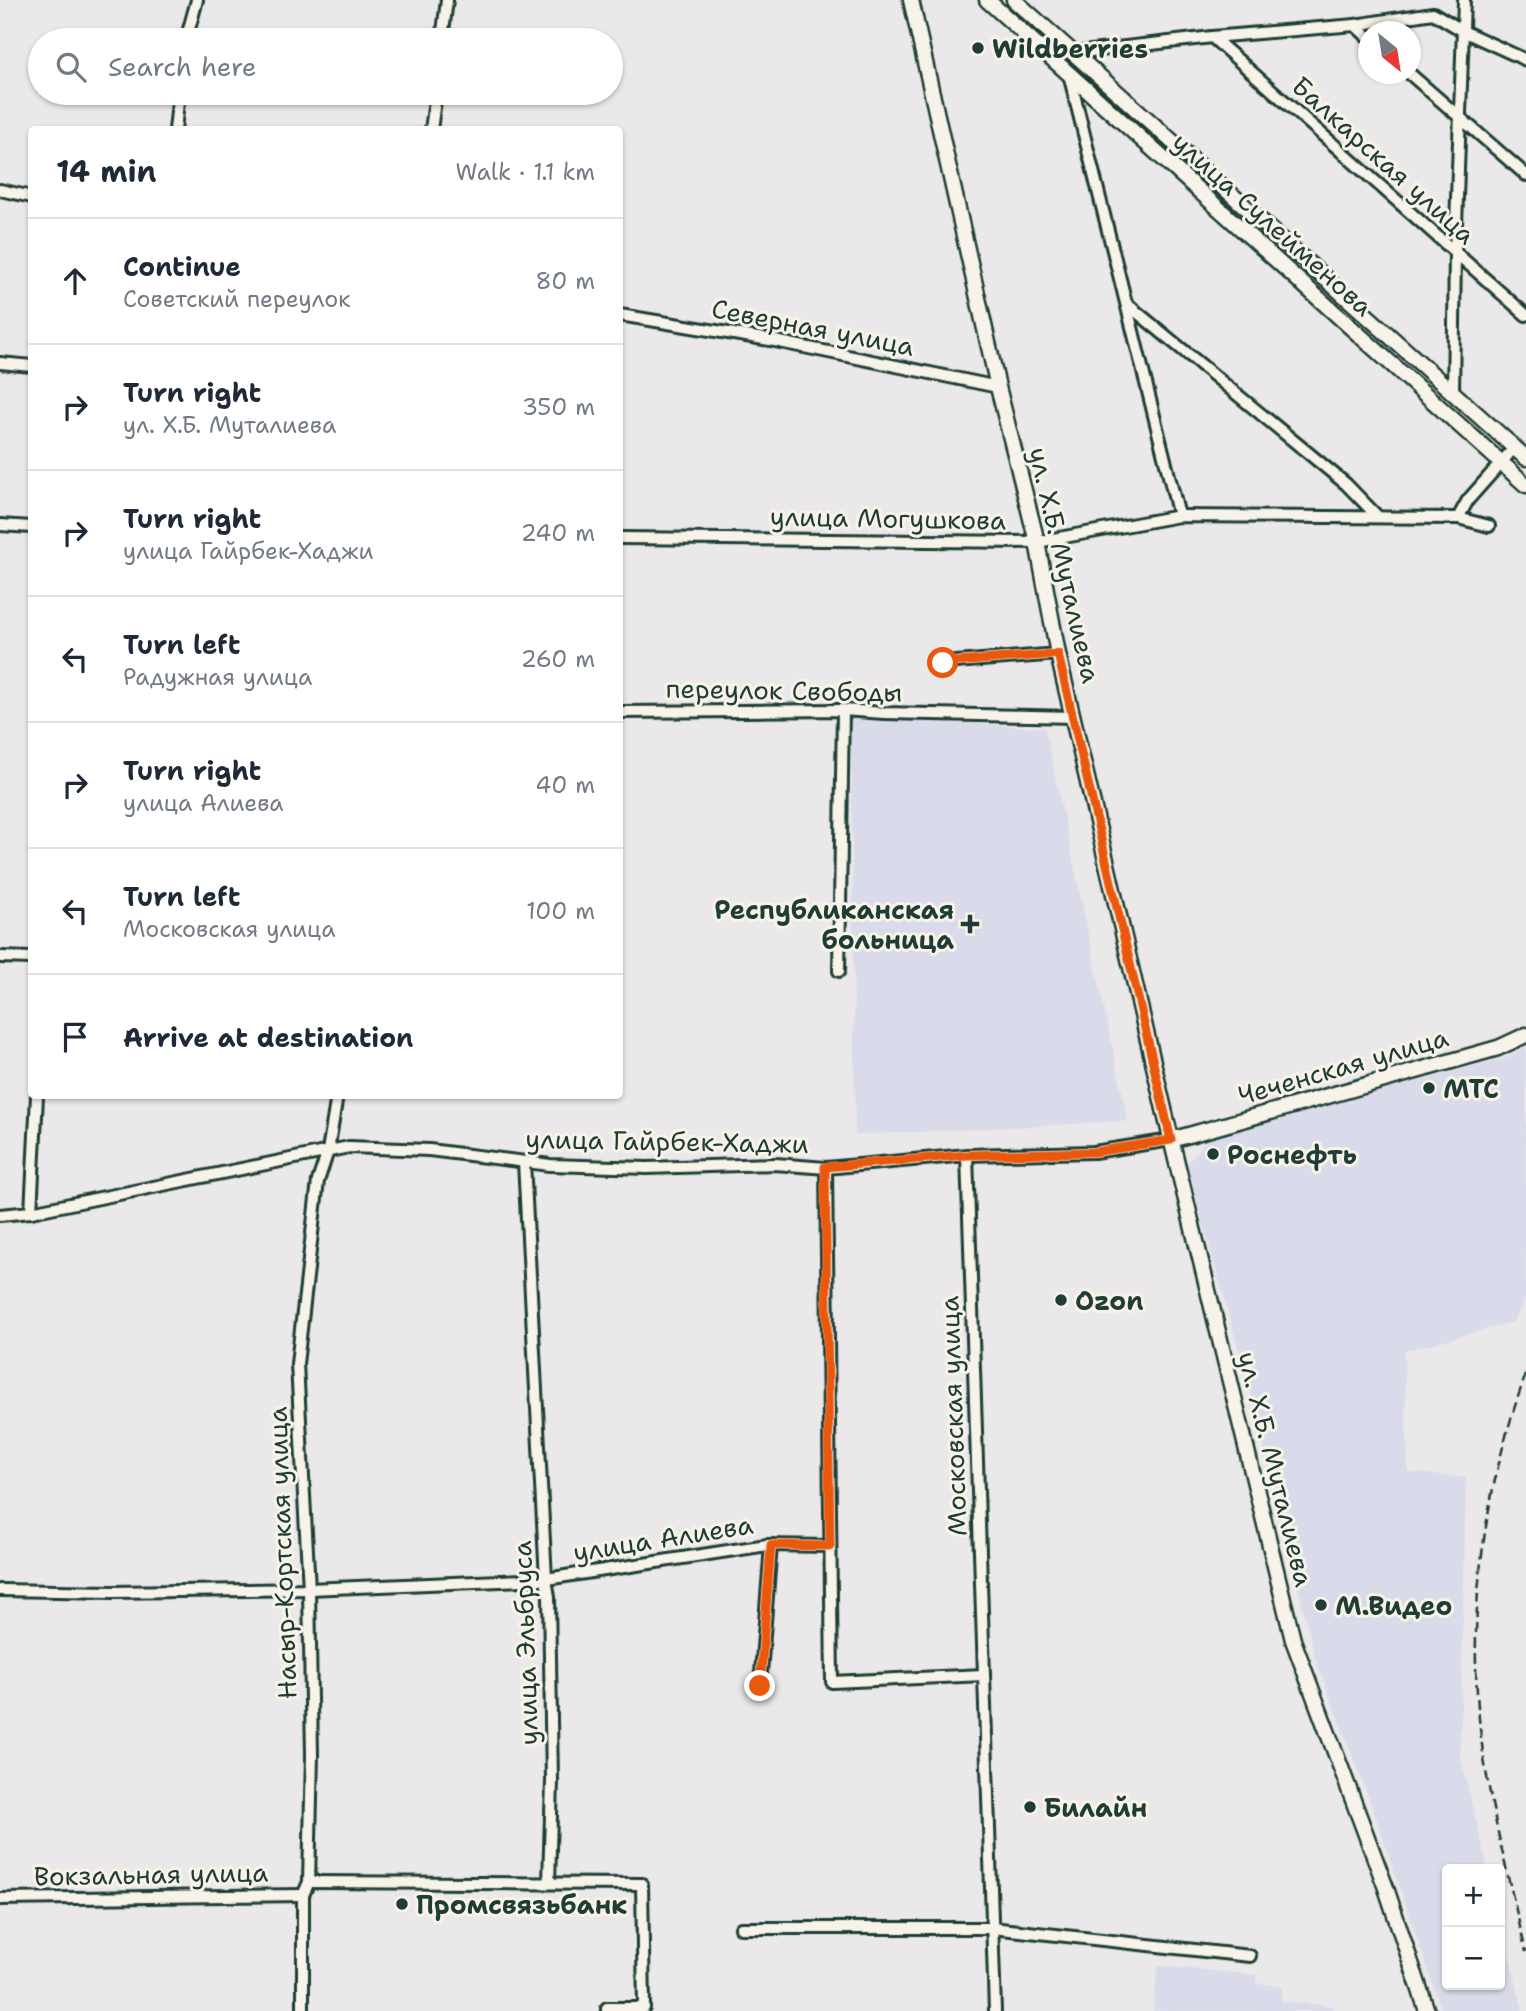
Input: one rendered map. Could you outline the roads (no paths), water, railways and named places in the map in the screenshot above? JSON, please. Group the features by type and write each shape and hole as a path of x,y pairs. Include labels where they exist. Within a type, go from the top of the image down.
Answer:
{"main road":[{"name":"ул. Х.Б. Муталиева","path":"911,0 998,387 1037,542 1058,654 1171,1140 1293,1640 1386,1888 1427,2011"},
{"name":"улица Сулейменова","path":"987,0 1526,485"},
{"name":"улица Сулейменова","path":"1014,0 1526,458"},
{"name":"Чеченская улица","path":"1171,1140 1498,1048 1526,1035"}],"street":[{"path":"189,28 197,0"},
{"path":"444,28 447,0"},
{"path":"1453,394 1464,0"},
{"path":"1074,54 1212,37 1355,25 1433,13 1465,32 1526,60"},
{"path":"1355,25 1358,28"},
{"name":"Балкарская улица","path":"1212,37 1526,315"},
{"path":"1069,74 1179,516"},
{"path":"1421,84 1526,175"},
{"path":"175,126 178,105"},
{"path":"432,126 434,105"},
{"path":"0,190 28,196"},
{"path":"1126,304 1346,484 1378,517"},
{"name":"Северная улица","path":"623,316 770,340 998,387"},
{"path":"0,363 28,366"},
{"path":"1458,518 1468,500 1514,447"},
{"name":"улица Могушкова","path":"623,538 1037,542 1179,516 1458,518 1489,526"},
{"path":"0,525 28,527"},
{"path":"943,663 1058,654"},
{"path":"839,971 843,710"},
{"name":"переулок Свободы","path":"623,712 843,710 1074,717"},
{"path":"0,957 28,958"},
{"path":"31,1212 37,1099"},
{"name":"Насыр-Кортская улица","path":"303,2011 303,1895 309,1882 312,1755 309,1589 297,1364 318,1181 328,1151 337,1099"},
{"name":"улица Гайрбек-Хаджи","path":"0,1215 31,1212 349,1147 429,1150 524,1163 647,1168 775,1164 825,1167 967,1155 1094,1152 1171,1140"},
{"name":"Московская улица","path":"967,1155 995,2011"},
{"name":"улица Эльбруса","path":"524,1163 549,1597 552,1781 549,1883"},
{"path":"825,1167 832,1682 984,1675"},
{"path":"760,1686 771,1545"},
{"name":"улица Алиева","path":"0,1590 113,1592 309,1589 546,1579 771,1545 830,1546"},
{"path":"309,1882 642,1884 644,2008 607,2008 607,2011"},
{"name":"Вокзальная улица","path":"0,1899 303,1895"},
{"path":"741,1928 992,1928 1250,1956"}],"railway":[{"path":"1526,1374 1497,1470 1487,1520 1476,1620 1479,1721 1486,1771 1526,1952"}],"place":[{"name":"Wildberries","path":"978,48"},
{"name":"Республиканская больница","path":"970,924"},
{"name":"МТС","path":"1429,1088"},
{"name":"Роснефть","path":"1213,1154"},
{"name":"Ozon","path":"1061,1300"},
{"name":"М.Видео","path":"1321,1605"},
{"name":"Билайн","path":"1030,1807"},
{"name":"Промсвязьбанк","path":"402,1904"}]}
